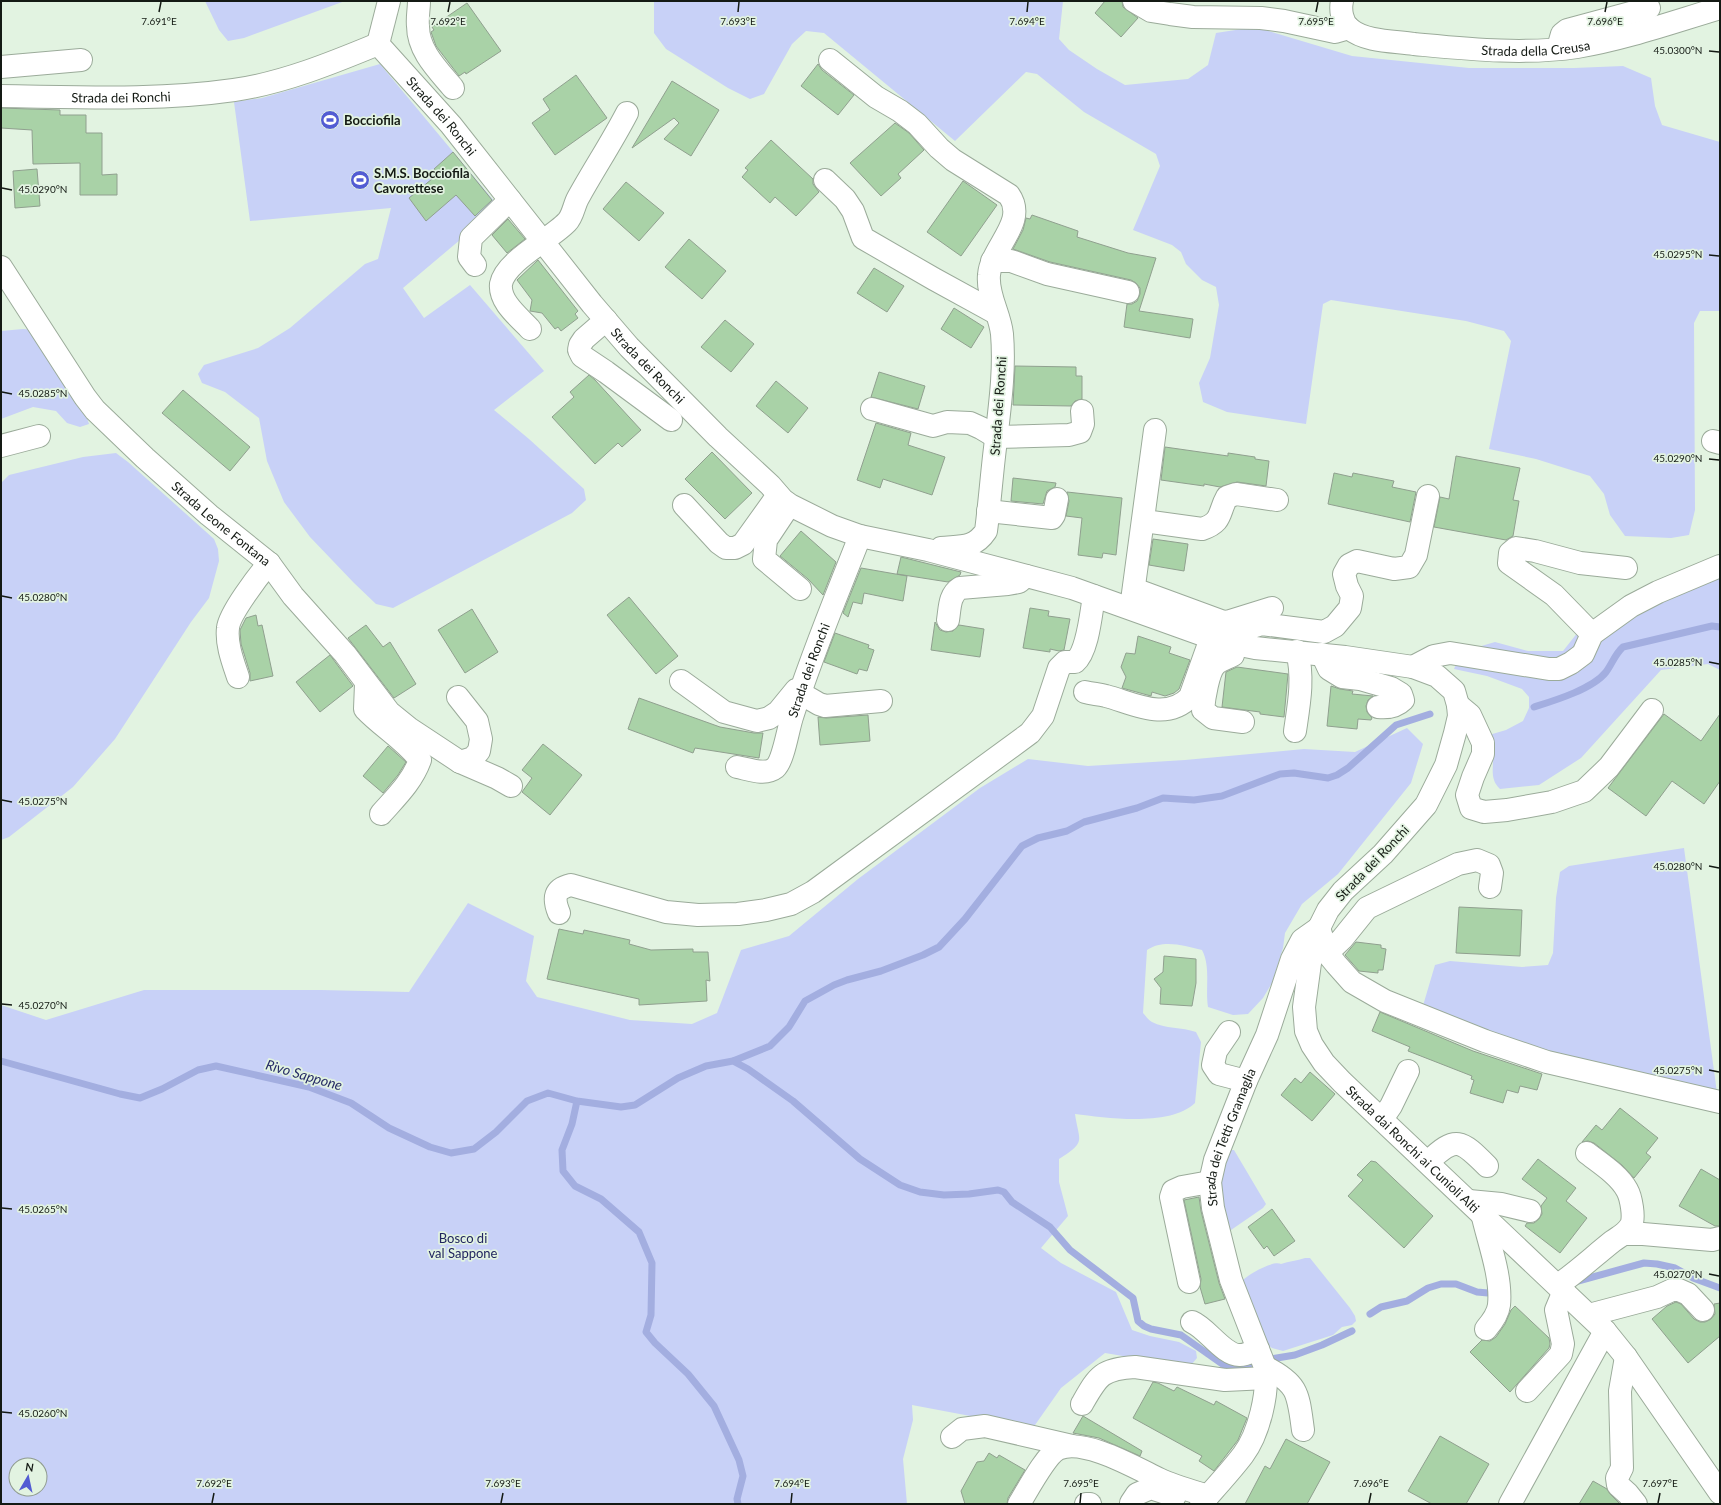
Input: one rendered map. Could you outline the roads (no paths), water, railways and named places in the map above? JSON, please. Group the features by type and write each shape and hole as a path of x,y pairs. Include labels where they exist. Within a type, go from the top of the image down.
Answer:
{"street":[{"path":"378,44 388,1"},
{"path":"419,1 418,27 422,45 425,52 453,88"},
{"path":"1134,1 1151,11 1284,21 1335,32 1349,28 1340,9 1342,1"},
{"name":"Strada della Creusa","path":"1349,28 1364,36 1384,40 1465,49 1507,50 1558,48 1600,43 1706,7"},
{"path":"1558,48 1562,34 1567,30 1649,8"},
{"name":"Strada dei Ronchi","path":"1,96 110,98 176,96 235,90 290,77 378,44 451,125 606,320 670,390 784,500 815,519 860,536 928,550 1072,588 1094,596 1132,599 1222,641 1255,648 1322,654 1413,667 1437,676 1454,691 1458,705 1459,716 1456,733 1446,765 1426,805 1383,854 1343,891 1328,910 1319,928"},
{"path":"1,67 81,60"},
{"path":"830,60 876,97 900,111 917,124 939,148 953,160 1009,195 1014,202 1016,213 1006,238 992,261"},
{"path":"530,329 506,303 502,293 501,284 505,274 543,240 559,230 568,221 578,199 627,113"},
{"path":"825,180 845,199 853,211 863,238 996,313"},
{"path":"475,265 468,257 471,238 510,200"},
{"path":"992,261 1011,261 1046,274 1128,292"},
{"name":"Strada dei Ronchi","path":"928,550 972,545 980,539 986,531 1002,373 1002,333 990,290 989,276 992,261"},
{"name":"Strada Leone Fontana","path":"1,267 85,397 95,410 145,458 209,515 269,563 293,596 345,654 366,684 389,712 416,733 460,762 497,778 511,786"},
{"path":"606,320 580,345 579,350 582,356 671,420"},
{"path":"872,409 933,426 946,422 970,423 996,437 1069,435 1080,432 1083,424 1082,411"},
{"path":"1155,430 1144,521 1132,599 1227,622 1272,608"},
{"path":"1,446 39,436"},
{"path":"1144,521 1202,529 1211,526 1220,517 1223,504 1227,497 1236,494 1277,500"},
{"path":"1085,692 1105,696 1145,709 1174,707 1184,703 1190,697 1222,641 1236,632 1262,624 1324,632 1335,626 1350,608 1352,596 1347,586 1344,574 1349,565 1357,561 1394,568 1409,567 1416,555 1428,496"},
{"path":"988,511 1052,518 1057,499"},
{"path":"684,505 719,543 726,548 735,548 743,544 784,500"},
{"path":"784,500 766,540 764,559 800,589"},
{"name":"Strada dei Ronchi","path":"737,767 766,772 774,768 781,760 787,732 803,684 860,536"},
{"path":"1592,634 1554,595 1509,563 1510,553 1516,548 1535,551 1580,563 1626,568"},
{"path":"238,677 232,659 228,628 235,611 269,563"},
{"path":"1413,667 1434,656 1450,653 1549,669 1559,669 1571,663 1583,654 1592,634 1631,606 1658,592 1720,566"},
{"path":"948,620 952,597 954,592 960,588 1019,582 1026,576"},
{"path":"559,913 555,903 556,894 562,888 570,886 666,912 698,915 738,914 766,910 791,904 813,892 1030,733 1043,716 1059,668 1065,662 1075,662 1081,657 1094,596"},
{"path":"1222,641 1233,655 1217,662 1212,668 1204,698 1203,710 1213,718 1243,722"},
{"path":"1295,731 1301,683 1300,664 1297,651"},
{"path":"1322,654 1329,669 1342,676 1360,678 1391,688 1401,694 1403,700 1399,704 1387,708 1378,707"},
{"path":"681,681 724,712 757,720 769,718 778,712 803,684 819,704 825,706 881,701"},
{"path":"366,684 365,709 414,752 420,760 415,772 406,786 381,814"},
{"path":"458,697 477,721 481,739 478,751 473,758 460,762"},
{"path":"1458,705 1470,715 1483,743 1482,754 1467,795 1471,808 1484,812 1507,810 1552,802 1584,791 1609,766 1652,710"},
{"path":"1327,953 1342,939 1367,908 1458,864 1477,860 1489,864 1492,873 1490,887"},
{"path":"1319,928 1327,953 1352,982 1385,1001 1485,1041 1547,1062 1720,1102"},
{"name":"Strada dei Tetti Gramaglia","path":"1262,1362 1231,1280 1213,1208 1210,1182 1215,1160 1246,1081 1267,1034 1292,959 1302,940 1319,928"},
{"name":"Strada dai Ronchi ai Cunioli Alti","path":"1319,928 1310,964 1304,1007 1306,1031 1324,1063 1605,1331 1626,1357 1720,1493"},
{"path":"1228,1032 1216,1051 1213,1065 1219,1074 1246,1081"},
{"path":"1382,1119 1391,1106 1408,1071"},
{"path":"1595,1074 1600,1080 1600,1087 1606,1091 1633,1098"},
{"path":"1428,1162 1442,1149 1455,1144 1464,1146 1487,1166"},
{"path":"1527,1391 1560,1354 1563,1344 1556,1310 1561,1288 1613,1241 1625,1234 1632,1224 1632,1202 1627,1189 1616,1176 1586,1153"},
{"path":"1189,1282 1171,1197 1173,1191 1182,1187 1210,1182"},
{"path":"1486,1330 1494,1319 1499,1305 1496,1276 1475,1207 1501,1204 1530,1211"},
{"path":"1625,1234 1643,1234 1712,1240 1720,1238"},
{"path":"1589,1315 1656,1297 1672,1290 1679,1290 1688,1294 1703,1310"},
{"path":"1192,1322 1198,1324 1227,1352 1262,1362 1282,1376 1293,1387 1297,1395 1303,1430"},
{"path":"1510,1504 1605,1331"},
{"path":"1626,1357 1620,1391 1622,1468 1617,1478 1618,1485 1636,1504"},
{"path":"1082,1404 1102,1374 1120,1368 1135,1367 1225,1380 1262,1362"},
{"path":"1200,1501 1244,1454 1252,1438 1259,1422 1262,1362"},
{"path":"952,1436 962,1429 985,1426 1098,1451 1131,1464 1200,1501"},
{"path":"1019,1504 1046,1462 1058,1449 1072,1446"},
{"path":"1131,1503 1137,1494 1151,1488 1200,1501"}],"waterway":[{"path":"1534,707 1572,694 1592,684 1606,672 1623,647 1712,626 1720,627"},
{"name":"Rivo Sappone","path":"1,1061 120,1094 140,1098 162,1089 198,1070 216,1066 309,1087 351,1103 389,1128 430,1147 451,1153 474,1149 496,1132 527,1101 548,1093 577,1101 621,1107 635,1105 678,1078 706,1066 733,1061 770,1046 789,1027 805,1001 834,985 881,971 923,955 939,947 965,919 1022,846 1038,838 1067,831 1084,822 1137,808 1163,798 1194,800 1222,796 1280,774 1294,773 1328,778 1337,775 1348,768 1396,725 1430,714"},
{"path":"733,1061 748,1069 793,1101 860,1159 900,1185 920,1192 944,1195 969,1194 998,1190 1004,1192 1012,1202 1050,1227 1070,1250 1133,1298 1138,1321 1144,1326 1151,1329 1181,1335 1225,1366 1236,1368 1253,1363"},
{"path":"577,1101 572,1124 562,1150 563,1171 575,1186 601,1199 639,1232 652,1263 651,1315 646,1332 655,1343 688,1374 714,1406 739,1460 743,1476 737,1499 738,1504"},
{"path":"1578,1281 1644,1263 1675,1268 1693,1278 1720,1288"},
{"path":"1370,1314 1381,1307 1407,1301 1428,1288 1441,1284 1456,1284 1477,1292 1488,1293"},
{"path":"1265,1360 1295,1355 1322,1345 1352,1331"}],"place":[{"name":"Bocciofila","path":"330,120"},
{"name":"S.M.S. Bocciofila Cavorettese","path":"360,180"}],"park label":[{"name":"Bosco di val Sappone","path":"463,1246"}]}
